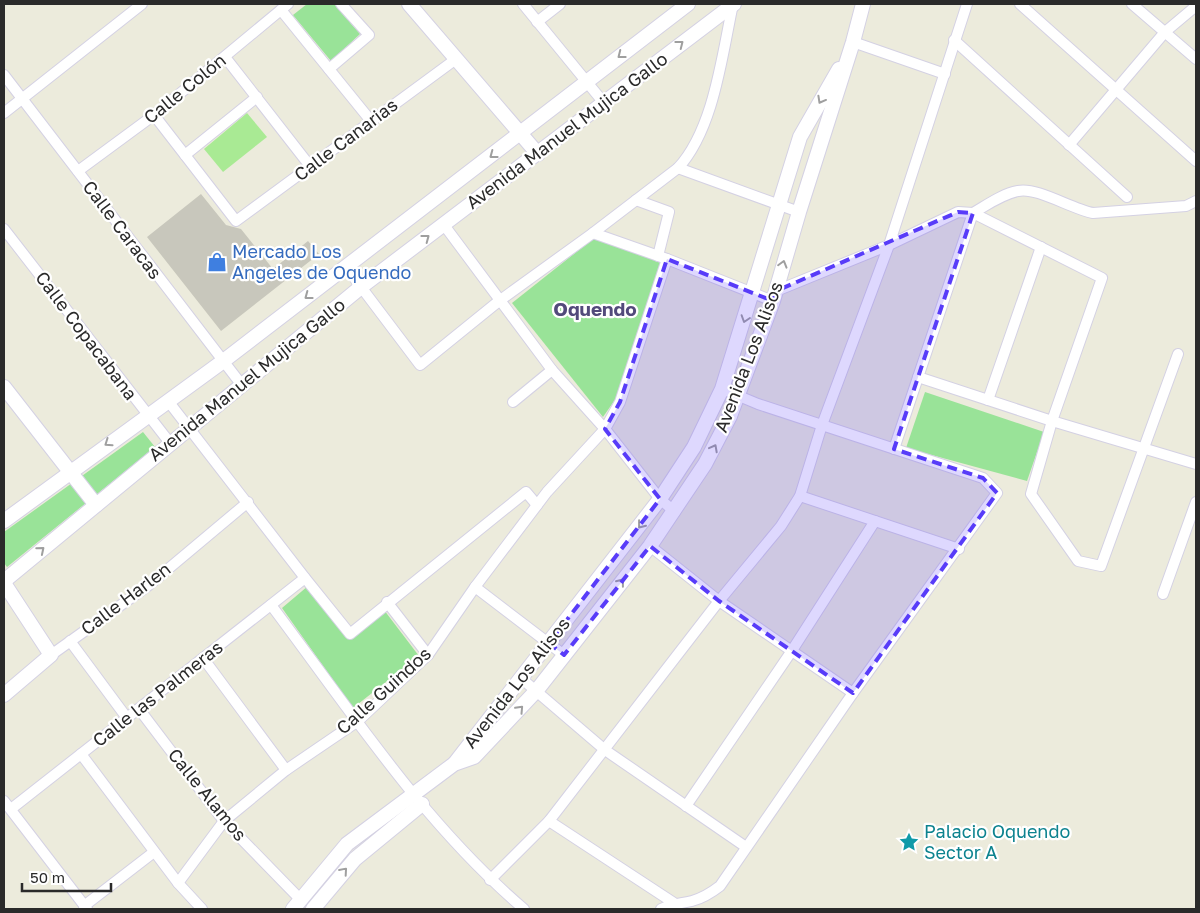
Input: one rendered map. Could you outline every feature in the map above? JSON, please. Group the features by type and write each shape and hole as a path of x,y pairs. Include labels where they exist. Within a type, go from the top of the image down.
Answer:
{"street":[{"path":"4,113 142,4"},
{"path":"329,70 369,35 341,4"},
{"path":"409,4 538,154"},
{"path":"522,4 604,103"},
{"path":"537,22 560,4"},
{"name":"Avenida Manuel Mujica Gallo","path":"4,521 69,471 222,362 688,4"},
{"path":"346,267 420,365 499,301 593,234 678,168 689,157 710,106 734,4"},
{"name":"Avenida Manuel Mujica Gallo","path":"4,582 241,384 361,287 734,4"},
{"name":"Avenida Los Alisos","path":"454,764 474,757 537,690 650,546 705,464 738,396 774,296 798,212 854,42 863,4"},
{"path":"490,880 549,821 719,601 782,526 800,496 822,425 889,245 967,4"},
{"path":"1020,4 1196,161"},
{"path":"1132,4 1196,59"},
{"path":"1069,145 1165,32 1196,6"},
{"path":"285,7 329,70 371,121"},
{"name":"Calle Colón","path":"78,171 154,115 285,7"},
{"path":"954,40 1127,197"},
{"path":"854,42 945,74"},
{"name":"Avenida Los Alisos","path":"314,909 355,858 454,764 660,499 694,447 722,389 800,137 854,42"},
{"path":"225,57 310,166"},
{"name":"Calle Canarias","path":"185,155 236,221 456,58"},
{"name":"Calle Caracas","path":"4,75 222,362 241,384"},
{"path":"154,115 185,155 256,97"},
{"path":"678,168 798,212"},
{"path":"894,449 973,213 1020,190 1031,191 1079,211 1093,213 1186,206 1196,201"},
{"name":"Calle Guindos","path":"178,883 224,821 286,770 358,720 428,655 475,587 537,505 605,429 620,402 663,257 669,212 636,200"},
{"path":"593,234 663,257 753,293 774,296 958,212 973,213 1102,278 1052,421 1031,494 1078,561 1101,566 1142,448 1178,354"},
{"path":"444,224 499,301 552,370 605,429 660,499 674,512"},
{"name":"Calle Copacabana","path":"4,229 147,416 170,443"},
{"path":"988,400 1041,247"},
{"path":"513,402 552,370"},
{"path":"918,377 1052,421 1196,464"},
{"path":"661,909 674,903 689,902 705,897 720,886 853,693 998,493 984,478 822,425 722,389"},
{"path":"6,394 96,505"},
{"path":"168,401 350,634 387,602 526,492 537,505"},
{"path":"800,496 959,549"},
{"name":"Calle Harlen","path":"4,695 70,641 149,585 248,502"},
{"path":"1163,594 1196,502"},
{"path":"686,806 791,652 875,521"},
{"path":"650,546 719,601 853,693"},
{"name":"Calle las Palmeras","path":"7,805 81,754 305,578"},
{"path":"4,582 52,655"},
{"path":"475,587 564,655"},
{"path":"387,602 428,655"},
{"path":"271,605 418,799 490,880 524,909"},
{"path":"70,641 127,718"},
{"path":"203,658 286,770"},
{"path":"522,678 605,750 746,847"},
{"name":"Calle Alamos","path":"139,709 224,821 297,904"},
{"path":"81,754 178,883 202,909"},
{"name":"Avenida Los Alisos","path":"297,904 347,844 418,799"},
{"path":"7,805 86,908 154,852"},
{"path":"549,821 674,903"}],"highlighted area":[{"path":"958,212 973,213 894,449 983,478 997,493 853,693 719,601 650,546 564,655 549,643 660,499 605,429 620,402 667,259 773,301 776,291"}],"green space":[{"path":"307,4 334,4 360,34 331,61 293,15"},
{"path":"247,113 267,137 223,172 204,149"},
{"path":"594,238 661,261 617,397 603,417 512,303"},
{"path":"925,392 1044,432 1027,481 906,448"},
{"path":"143,432 155,447 7,567 4,563 4,532"},
{"path":"308,586 350,639 384,610 419,656 353,708 282,608"}],"building":[{"name":"Mercado Los Angeles de Oquendo","path":"201,194 226,225 241,229 273,269 308,241 319,254 221,331 147,237"}],"place":[{"name":"Mercado Los Angeles de Oquendo","path":"217,262"},
{"name":"Palacio Oquendo Sector A","path":"909,842"}],"district":[{"name":"Oquendo","path":"595,309"}]}
